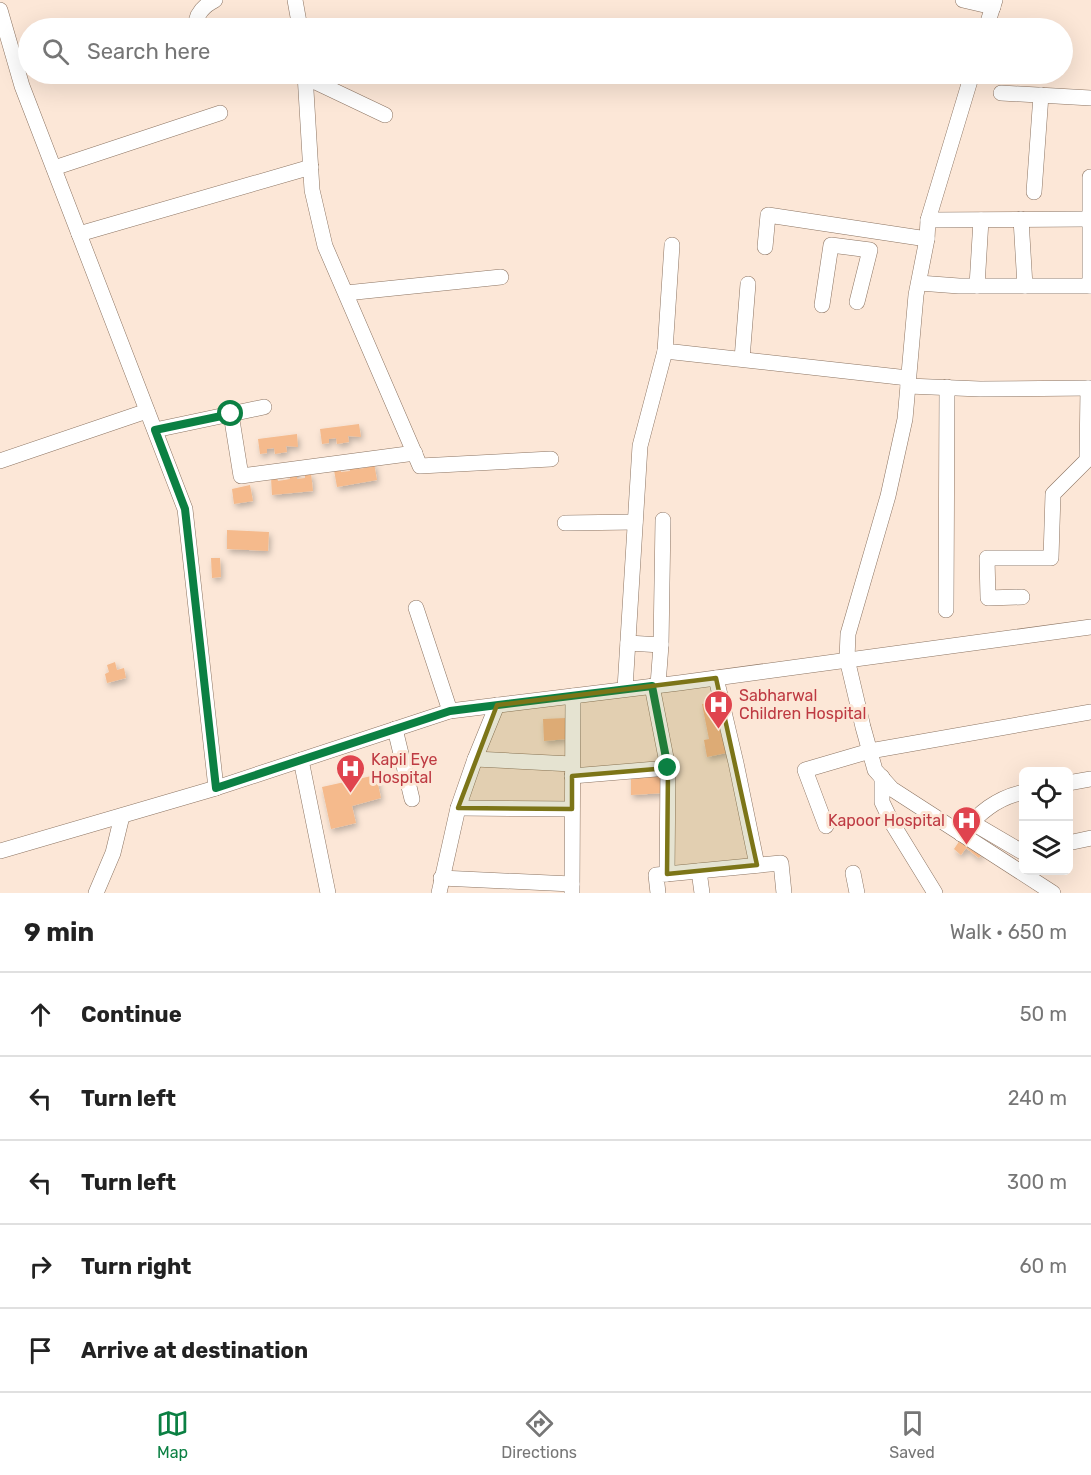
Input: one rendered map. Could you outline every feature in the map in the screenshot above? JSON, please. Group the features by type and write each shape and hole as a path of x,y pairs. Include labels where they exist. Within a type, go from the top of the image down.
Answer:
{"street":[{"path":"196,18 205,6 215,0"},
{"path":"295,0 298,18"},
{"path":"963,0 994,4"},
{"path":"0,10 18,72"},
{"path":"21,84 185,509 216,788"},
{"path":"306,84 312,190 326,246 420,466 551,459"},
{"path":"323,84 385,115"},
{"path":"969,84 928,220 904,419 888,496 848,634 846,659 875,770 892,789 966,828 1019,851"},
{"path":"1001,93 1091,98"},
{"path":"1034,192 1041,95"},
{"path":"54,168 220,113"},
{"path":"79,234 311,167"},
{"path":"919,283 977,286 1090,286 1090,177"},
{"path":"765,247 768,215 927,239"},
{"path":"1021,219 1025,286"},
{"path":"928,220 1090,219"},
{"path":"977,286 981,220"},
{"path":"822,304 831,245 870,250 895,235"},
{"path":"625,689 640,446 665,351 672,245"},
{"path":"857,302 870,250"},
{"path":"346,293 501,277"},
{"path":"742,359 748,284"},
{"path":"665,351 742,359 947,387 1090,388 1087,460 1053,494 1051,558 987,558 988,598 1022,597"},
{"path":"946,610 947,387"},
{"path":"155,430 264,407"},
{"path":"0,462 147,411"},
{"path":"231,414 241,476 415,453"},
{"path":"663,520 661,645 655,685 668,768 667,874"},
{"path":"565,523 635,522"},
{"path":"416,608 450,711"},
{"path":"0,851 216,788 450,711 716,678 1091,627"},
{"path":"628,643 661,645"},
{"path":"716,678 757,865"},
{"path":"497,705 458,808 440,885 572,889 573,696"},
{"path":"826,826 805,770 870,751 1091,712"},
{"path":"395,729 412,800"},
{"path":"475,759 573,770 668,768"},
{"path":"301,760 328,893"},
{"path":"882,777 882,802 892,823 935,893"},
{"path":"1073,782 1091,779"},
{"path":"966,828 994,802 1019,796"},
{"path":"458,808 572,809"},
{"path":"96,893 113,853 122,816"},
{"path":"966,828 1019,868"},
{"path":"1073,842 1091,838"},
{"path":"658,893 656,875 781,863 784,893"},
{"path":"699,871 702,893"},
{"path":"853,873 857,893"},
{"path":"1029,875 1053,893"}],"highlighted area":[{"path":"716,678 757,865 667,874 668,768 572,776 572,809 458,808 497,705"}],"building":[{"path":"359,424 361,437 348,436 349,442 337,444 336,438 329,439 329,443 322,444 320,429"},
{"path":"297,434 298,447 286,446 287,452 275,454 274,448 267,449 267,453 260,454 258,439"},
{"path":"358,462 359,469 369,467 368,464 374,463 377,480 337,487 334,470 350,471 349,464"},
{"path":"297,469 297,479 305,478 305,474 311,473 313,491 272,495 271,478 277,477 278,481 290,479 289,470"},
{"path":"250,485 253,501 234,504 232,489"},
{"path":"227,530 269,532 268,551 227,549"},
{"path":"211,558 220,558 221,577 212,578"},
{"path":"115,662 117,670 124,668 126,678 107,683 105,674 109,672 107,665"},
{"path":"720,701 731,752 707,757 704,740 709,739 702,704"},
{"path":"566,718 567,739 544,741 543,719"},
{"path":"664,772 665,793 631,795 631,773"},
{"path":"376,775 381,798 352,806 356,823 331,829 322,787"},
{"path":"962,837 983,853 979,858 966,848 961,855 954,849"}],"place":[{"name":"Sabharwal Children Hospital","path":"718,730"},
{"name":"Kapil Eye Hospital","path":"350,794"},
{"name":"Kapoor Hospital","path":"966,846"}],"route":[{"path":"231,414 155,430 185,509 216,788 450,711 652,686 668,768"}]}
